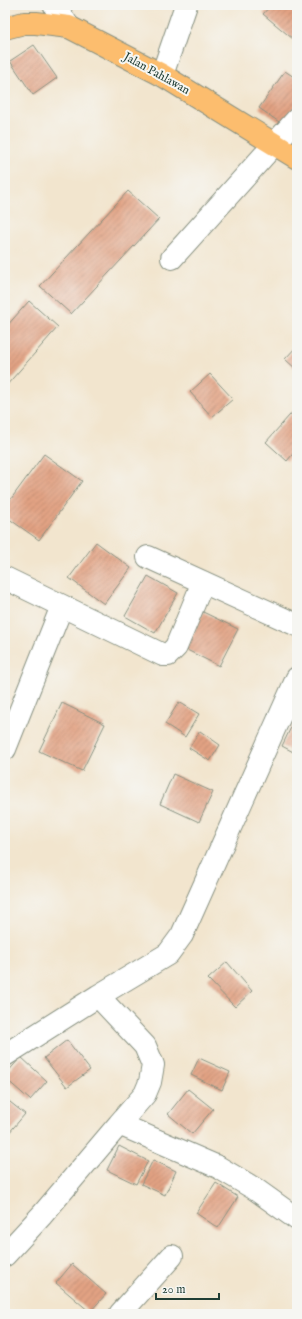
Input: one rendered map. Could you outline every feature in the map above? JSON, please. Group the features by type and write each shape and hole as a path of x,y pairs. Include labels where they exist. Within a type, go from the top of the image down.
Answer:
{"highway":[{"name":"Jalan Pahlawan","path":"5,28 24,23 69,27 162,75 297,158"}],"street":[{"path":"54,5 69,27"},
{"path":"162,75 186,5"},
{"path":"172,258 297,119"},
{"path":"148,557 297,625"},
{"path":"5,578 163,655 168,655 176,648 203,582"},
{"path":"5,749 62,606"},
{"path":"5,1055 168,954 182,935 297,678"},
{"path":"5,1256 145,1094 150,1082 153,1065 145,1046 98,996"},
{"path":"119,1124 218,1167 297,1219"},
{"path":"120,1314 172,1256"}],"building":[{"path":"271,5 297,6 297,34 293,39 263,14"},
{"path":"34,45 57,78 33,95 10,61"},
{"path":"285,71 297,79 297,103 282,124 259,108"},
{"path":"128,191 159,219 71,314 40,286"},
{"path":"29,301 58,327 5,387 5,328"},
{"path":"297,346 297,370 285,359"},
{"path":"210,374 233,399 212,417 190,392"},
{"path":"297,407 297,449 287,461 266,442"},
{"path":"44,454 82,481 39,540 5,516 5,507"},
{"path":"96,542 131,568 104,604 69,578"},
{"path":"148,576 178,593 155,633 125,616"},
{"path":"203,612 238,629 219,666 185,649"},
{"path":"179,702 199,714 185,737 165,724"},
{"path":"62,703 105,724 82,771 39,751"},
{"path":"296,717 297,718 297,754 282,746"},
{"path":"200,731 220,745 210,761 189,748"},
{"path":"173,774 213,792 199,822 160,804"},
{"path":"227,962 252,991 235,1007 208,979"},
{"path":"67,1040 90,1070 67,1087 44,1058"},
{"path":"21,1057 47,1081 30,1100 5,1078 5,1075"},
{"path":"199,1058 230,1072 222,1090 191,1075"},
{"path":"188,1089 213,1109 192,1134 168,1114"},
{"path":"5,1098 25,1114 8,1134 5,1132"},
{"path":"119,1146 148,1161 136,1184 107,1170"},
{"path":"153,1160 176,1171 165,1195 141,1184"},
{"path":"216,1183 238,1197 218,1228 196,1213"},
{"path":"72,1264 106,1294 90,1312 56,1283"}]}
